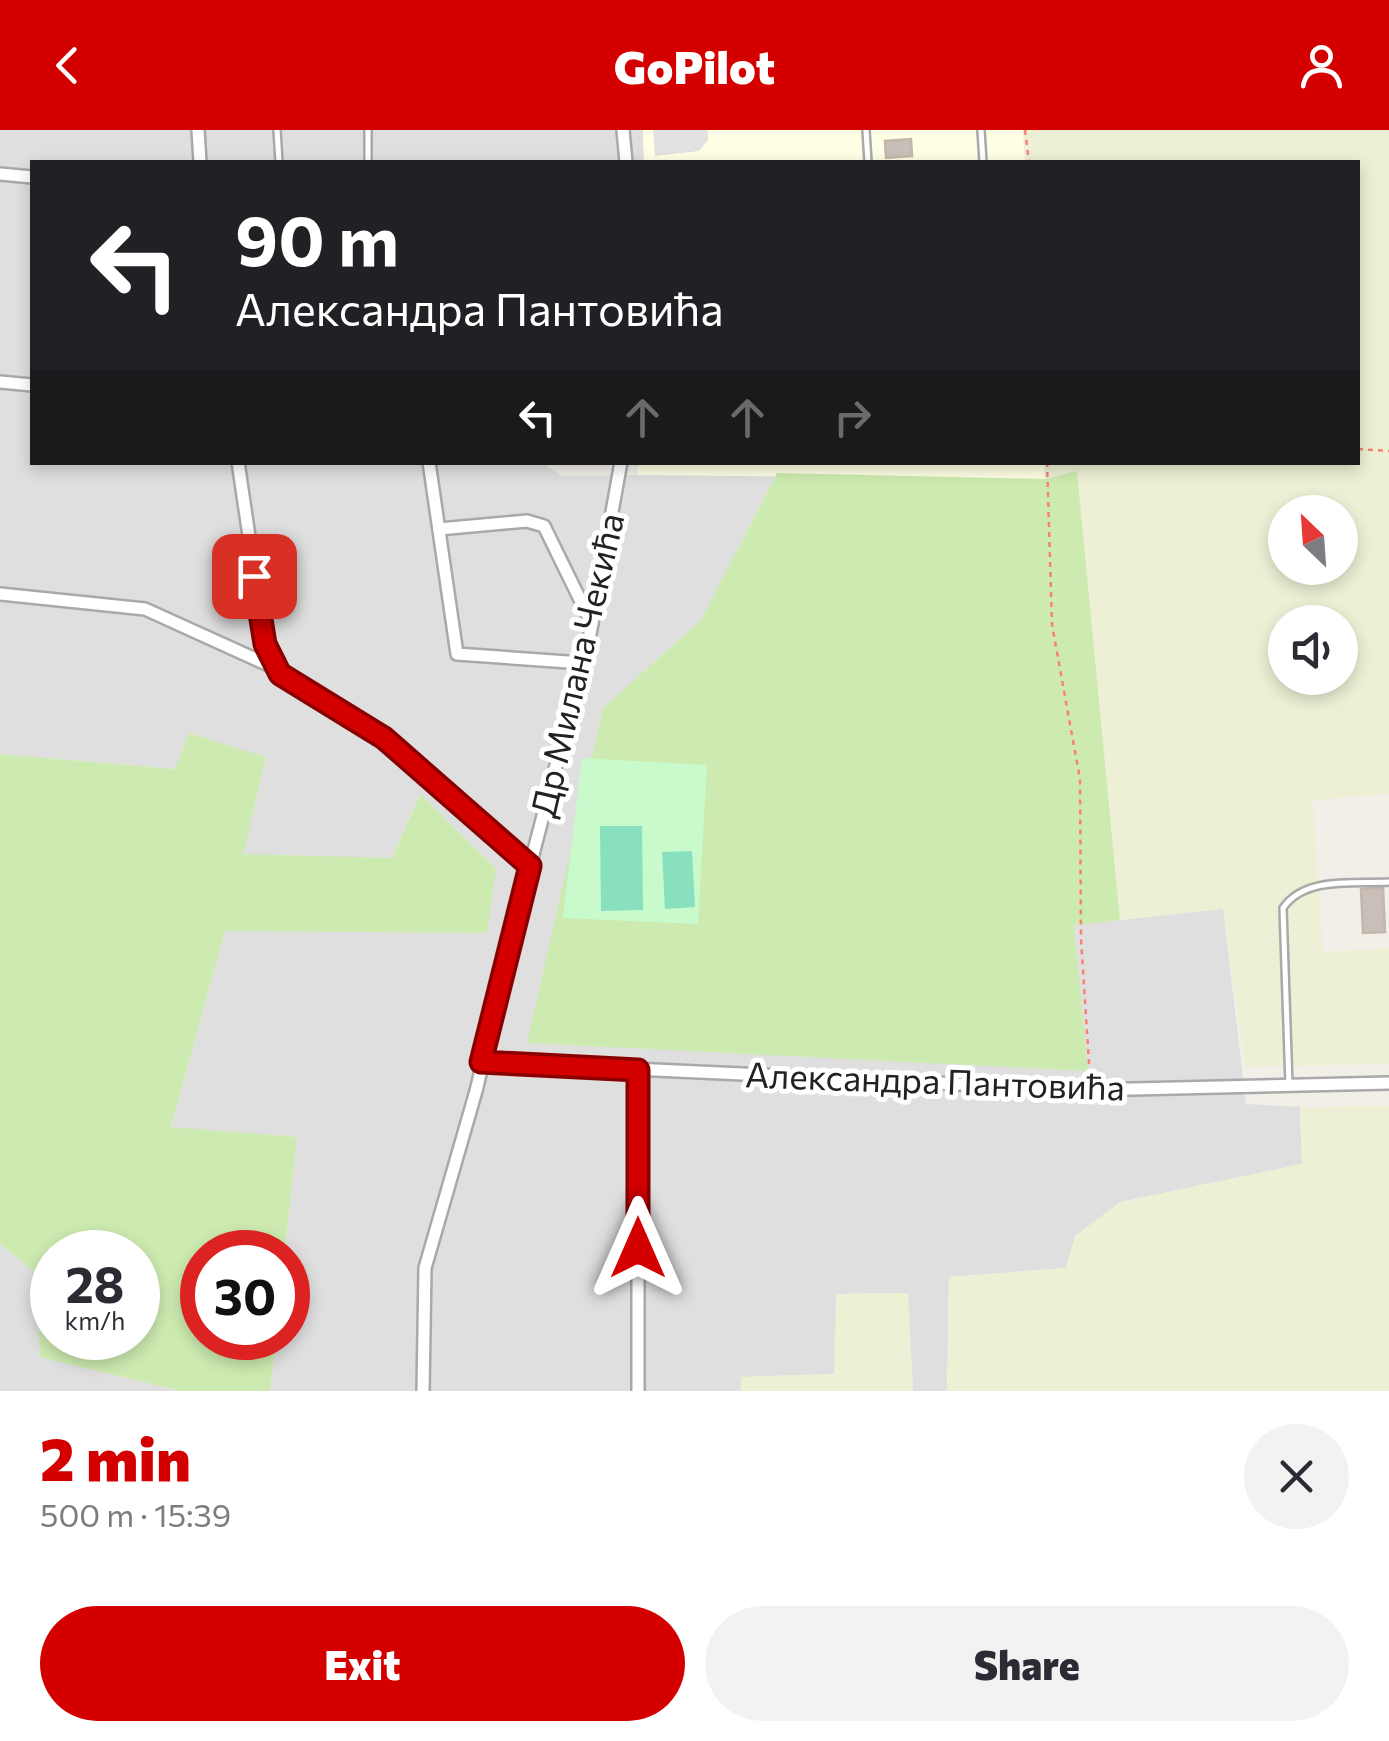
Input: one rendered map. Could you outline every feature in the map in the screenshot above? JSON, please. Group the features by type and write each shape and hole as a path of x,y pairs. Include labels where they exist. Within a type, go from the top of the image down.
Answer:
{"street":[{"path":"198,130 200,160"},
{"path":"623,130 626,160"},
{"path":"0,174 30,177"},
{"path":"0,382 30,385"},
{"path":"238,465 259,614 276,668"},
{"path":"429,465 457,654 582,663"},
{"name":"Др Милана Чекића","path":"423,1391 424,1268 481,1062 592,624 620,465"},
{"path":"439,529 527,521 544,526 592,624"},
{"path":"0,594 145,609 276,668 290,682 384,738 530,866"},
{"name":"Александра Пантовића","path":"481,1062 1092,1090 1389,1083"},
{"path":"638,1070 638,1391"}],"lane":[{"path":"277,130 278,160"},
{"path":"368,130 368,160"},
{"path":"866,130 868,160"},
{"path":"981,130 983,160"},
{"path":"1290,1088 1283,908 1292,897 1310,887 1389,882"}],"path":[{"path":"1025,130 1029,160"},
{"path":"1360,449 1389,451"},
{"path":"1046,465 1054,644 1080,779 1083,990 1092,1090"}],"shaded area":[{"path":"0,130 643,130 644,160 30,160 30,465 546,465 562,476 777,473 701,620 603,708 1087,1071 1074,925 1223,908 1246,1104 1300,1107 1302,1164 1120,1202 1066,1268 949,1277 947,1391 913,1391 907,1293 837,1294 835,1374 741,1377 741,1391 270,1391 274,1360 310,1360 310,1230 287,1230 297,1137 171,1128 225,930 487,933 419,795 392,858 242,855 176,769 0,754"},
{"path":"643,130 1023,130 1025,160 644,160"},
{"path":"653,130 708,130 708,140 699,151 655,156"},
{"path":"1023,130 1389,130 1389,794 1313,800 1323,952 1389,948 1389,1064 1245,1067 1223,909 1120,920 1077,472 1045,479 1044,465 1360,465 1360,160 1025,160"},
{"path":"639,465 1044,465 1045,479 637,475"},
{"path":"1389,1106 1389,1391 947,1391 949,1277 1066,1268 1075,1236 1120,1202 1302,1164 1300,1107"},
{"path":"0,1243 30,1269 30,1360 53,1360 180,1391 0,1391"},
{"path":"908,1293 913,1391 741,1391 741,1377 834,1374 836,1294"}],"green space":[{"path":"1077,471 1120,920 1074,925 1088,1071 527,1043 603,708 701,620 777,473 1045,479"},
{"path":"189,733 266,757 243,854 392,858 420,794 496,869 487,933 225,931 171,1127 297,1137 287,1230 180,1230 180,1360 274,1360 270,1391 180,1391 52,1360 160,1360 160,1230 30,1230 30,1269 0,1243 0,754 175,769"},
{"path":"582,758 707,765 698,924 563,918"},
{"path":"600,826 642,826 643,910 601,911"},
{"path":"692,851 695,907 665,909 662,852"}],"building":[{"path":"911,139 912,156 886,158 885,141"},
{"path":"1383,888 1385,932 1363,933 1361,889"}],"route":[{"path":"254,576 265,644 280,674 384,738 530,866 481,1062 638,1070 638,1248"}]}
